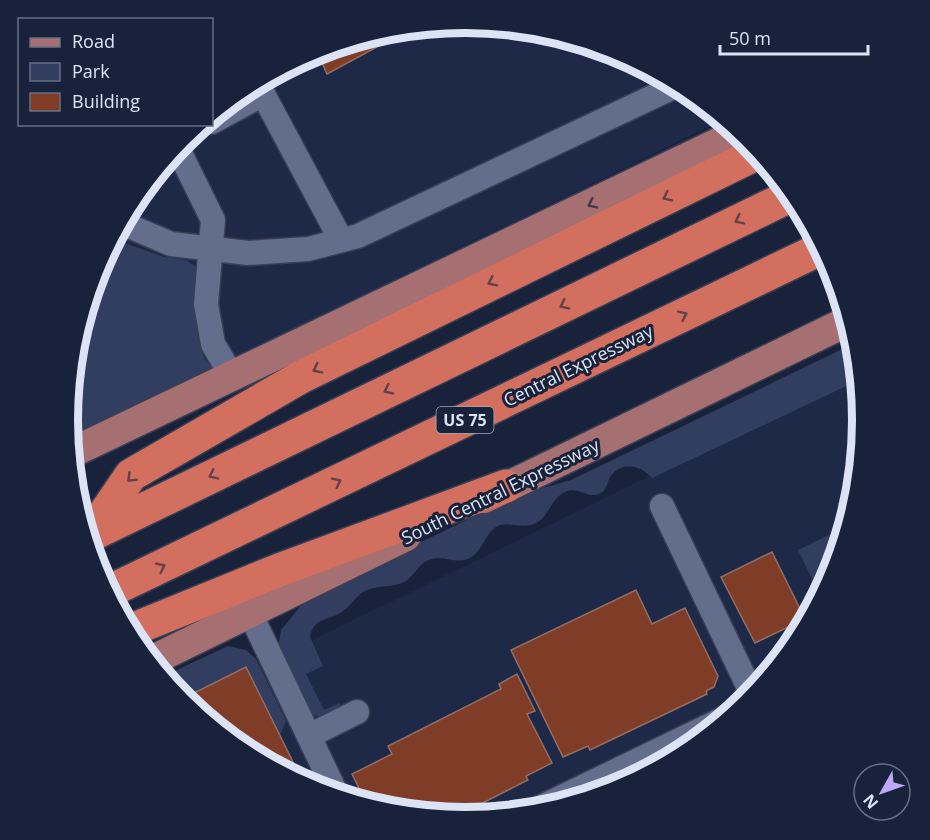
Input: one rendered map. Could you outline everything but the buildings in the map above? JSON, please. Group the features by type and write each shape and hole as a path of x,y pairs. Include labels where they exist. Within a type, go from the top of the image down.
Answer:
{"highway":[{"path":"94,529 131,475 301,377 749,157"},
{"path":"95,533 783,199"},
{"name":"Central Expressway","path":"117,588 813,252"},
{"path":"138,627 279,570 506,486"}],"main road":[{"path":"79,449 730,138"},
{"name":"South Central Expressway","path":"159,657 840,325"}],"street":[{"path":"130,226 171,244 258,252 308,249 358,236 667,90"},
{"path":"231,112 263,94 340,240"},
{"path":"182,156 213,220 206,304 213,344 232,376"},
{"path":"662,506 747,685"},
{"path":"250,613 332,783"},
{"path":"309,736 357,712"},
{"path":"574,791 691,734"}],"shaded area":[{"path":"465,33 516,36 565,46 613,62 680,98 714,124 79,433 81,369 91,320 107,272 130,226 158,184 191,146 250,98 294,73 317,62 365,46 414,36"},
{"path":"850,379 851,445 845,495 823,568 800,614 772,656 739,694 680,742 636,767 613,778 565,794 516,804 465,807 414,804 365,794 317,778 294,767 250,742 195,697"}],"green space":[{"path":"122,242 164,257 186,260 199,269 195,305 204,358 212,368 79,433 79,395 85,345 107,272"},
{"path":"845,348 850,384 652,478 642,470 625,467 614,472 606,488 597,495 567,491 557,498 536,523 526,526 505,524 496,527 476,553 468,559 429,560 406,581 363,592 343,611 318,623 310,637 323,666 306,674 324,710 339,703 342,708 329,715 320,716 307,711 281,656 279,642 281,630 308,597 518,495 571,480"},
{"path":"831,534 833,538 815,585 798,550"},
{"path":"228,646 246,650 256,659 286,721 280,736 248,673 196,699 172,672"}]}
